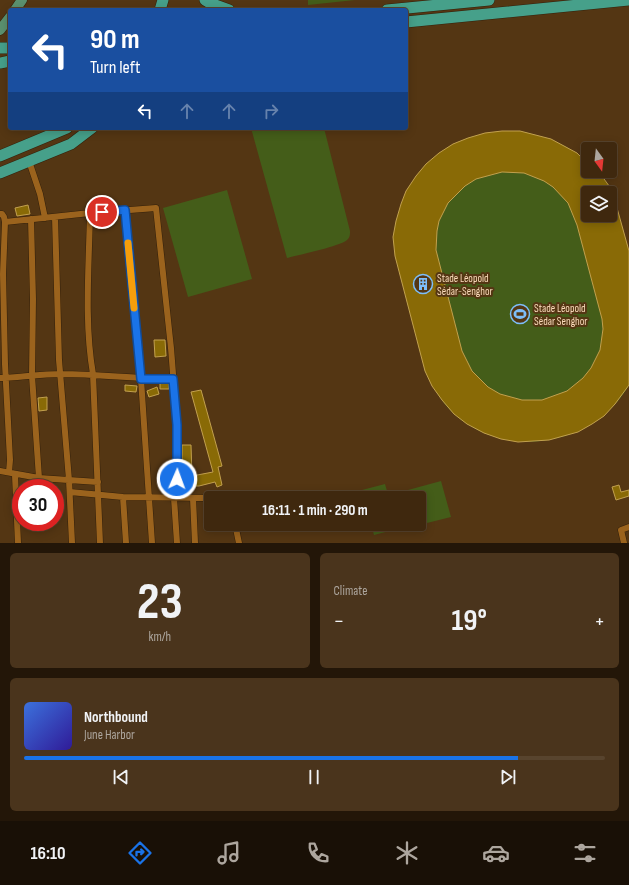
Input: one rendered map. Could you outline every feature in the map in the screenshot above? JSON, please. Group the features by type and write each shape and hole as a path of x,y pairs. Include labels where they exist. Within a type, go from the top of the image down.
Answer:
{"highway":[{"path":"205,0 224,8"},
{"path":"407,8 489,0"},
{"path":"408,22 627,1"},
{"path":"0,156 63,130"},
{"path":"0,173 71,144 89,130"}],"main road":[{"path":"2,28 8,20"}],"street":[{"path":"29,162 40,194 45,218"},
{"path":"5,222 156,208 177,425 178,470 174,498 177,543"},
{"path":"125,210 141,379 152,543"},
{"path":"90,213 88,296 90,357 93,374 100,543"},
{"path":"0,214 4,217 5,222 3,274 3,378 18,543"},
{"path":"55,217 60,374 70,492 72,543"},
{"path":"31,219 33,292 32,376 39,478"},
{"path":"3,378 60,374 93,374 141,379 173,379"},
{"path":"0,471 39,478 98,482"},
{"path":"70,492 123,497 204,498"},
{"path":"123,497 126,543"},
{"path":"193,498 195,543"},
{"path":"624,543 621,530 629,527"},
{"path":"237,531 239,543"}],"green space":[{"path":"308,0 355,0 308,5"},
{"path":"252,130 325,130 350,236 347,240 328,248 287,258"},
{"name":"Stade Léopold Sédar Senghor","path":"520,131 539,136 565,146 581,157 581,178 603,178 608,186 581,186 581,222 614,222 629,385 614,406 595,422 572,433 548,440 523,442 498,438 475,429 454,414 445,404 425,371 395,256 393,235 398,214 410,187 425,166 434,157 456,143 474,136"},
{"path":"227,190 252,279 188,297 163,208"},
{"path":"441,481 451,517 426,523 426,491 404,491"},
{"path":"385,484 387,491 362,491"},
{"path":"373,531 389,531 374,535"}],"building":[{"name":"Stade Léopold Sédar-Senghor","path":"520,131 551,139 577,153 581,157 581,178 603,178 609,186 581,186 581,222 617,222 617,208 629,251 629,385 604,416 578,432 549,440 518,442 501,439 484,433 467,424 454,414 432,386 425,371 395,256 393,237 401,204 406,191 416,176 426,164 439,153 453,144 485,133","holes":["502,172 524,173 544,181 553,187 568,203 577,225 602,319 603,329 600,350 591,368 583,378 567,391 542,400 522,400 500,394 488,387 472,371 462,351 436,250 439,221 448,203 465,186 476,179"]},
{"path":"28,205 30,214 17,216 15,208"},
{"path":"154,340 165,340 166,356 155,357"},
{"path":"160,383 169,383 169,389 160,389"},
{"path":"125,385 137,386 136,392 125,391"},
{"path":"157,387 159,394 149,397 147,391"},
{"path":"201,390 222,466 218,467 222,485 217,487 215,482 199,486 184,486 184,475 182,475 182,445 191,445 192,476 213,472 191,392"},
{"path":"47,397 47,410 39,411 38,398"},
{"path":"619,485 621,492 629,490 629,496 616,500 612,487"}],"slow traffic":[{"path":"128,243 134,308"}],"place":[{"name":"Stade Léopold Sédar-Senghor","path":"423,284"},
{"name":"Stade Léopold Sédar Senghor","path":"520,314"}],"route":[{"path":"102,212 125,210 141,379 173,379 177,425 177,479"}]}
